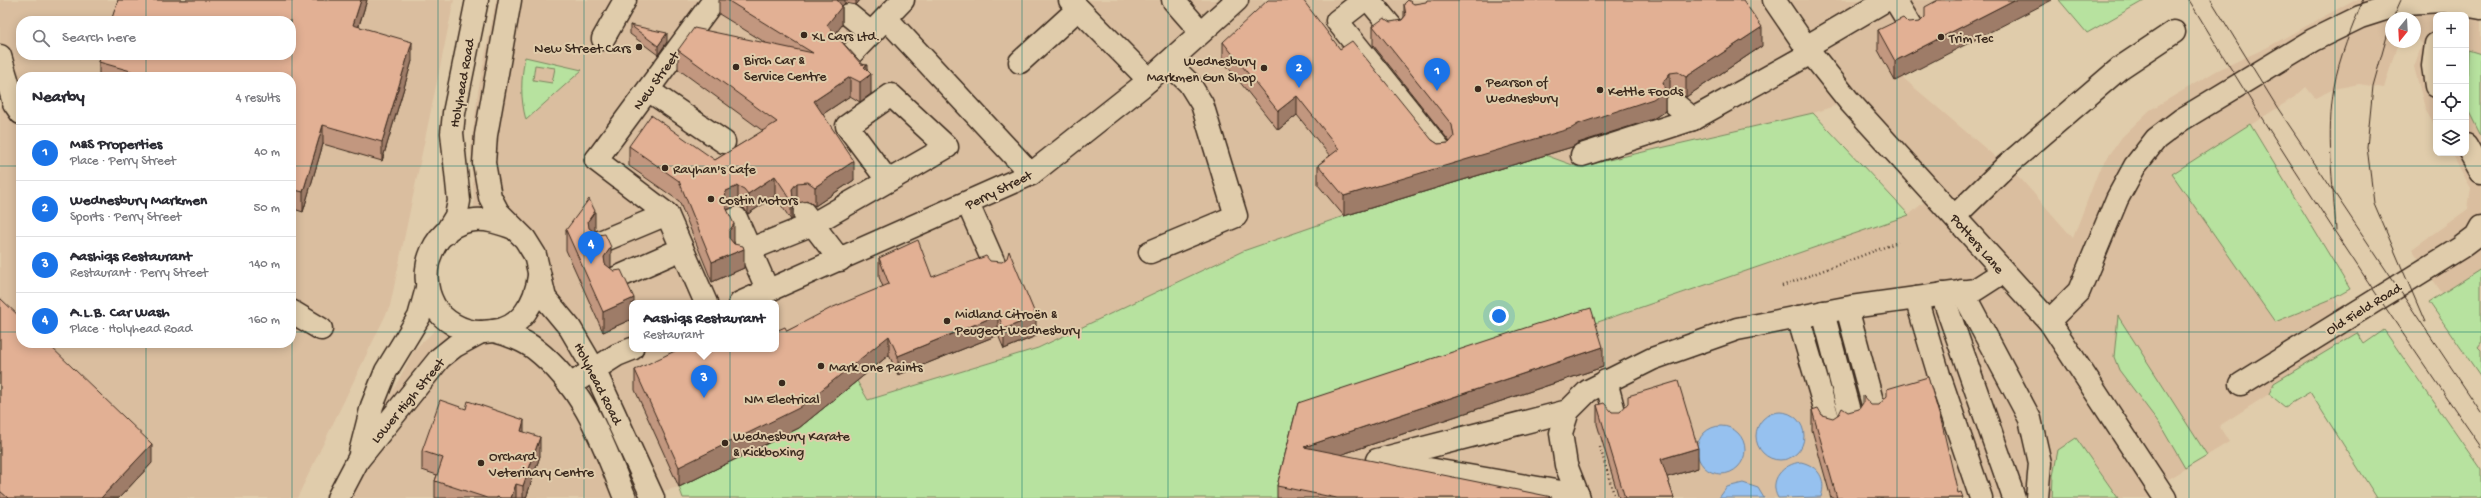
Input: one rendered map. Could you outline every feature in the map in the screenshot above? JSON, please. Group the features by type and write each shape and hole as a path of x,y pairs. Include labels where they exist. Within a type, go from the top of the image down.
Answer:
{"street":[{"name":"Holyhead Road","path":"477,0 454,113 452,150 459,185 459,201 456,216 445,234 431,252 426,270 427,288 434,306 446,320 462,329 512,337 534,348 557,369 579,395 597,430 625,498"},
{"name":"Holyhead Road","path":"510,0 490,102 484,162 490,197 511,227 525,239 535,255 545,298 570,328 594,368 652,496"},
{"path":"603,39 625,0"},
{"name":"New Street","path":"667,214 596,160 714,0"},
{"path":"852,53 903,0"},
{"path":"1173,0 1201,32"},
{"name":"Perry Street","path":"747,300 968,204 1031,174 1149,80 1237,0"},
{"path":"1364,0 1337,21 1442,152"},
{"path":"1370,0 1394,30"},
{"name":"Potters Lane","path":"1774,0 1808,50 1849,101 2049,321 2165,498"},
{"path":"1582,155 1693,119 1808,50 1886,0"},
{"path":"1895,0 1914,32"},
{"path":"2049,321 2079,291 2117,199 2135,166 2156,139 2181,120 2313,40 2360,17 2404,3 2481,8"},
{"path":"1020,62 1074,4 1149,80"},
{"path":"849,15 879,26 1031,174"},
{"path":"1955,216 2006,166 2120,68 2174,32"},
{"path":"2435,48 2433,66 2436,84"},
{"path":"0,56 16,106"},
{"path":"1150,252 1236,216 1202,104 1189,83 1168,63"},
{"path":"648,90 724,142"},
{"path":"1675,104 1693,119"},
{"path":"2469,150 2481,172"},
{"path":"746,252 808,219 888,181"},
{"path":"968,204 997,270"},
{"path":"600,242 667,214 705,300"},
{"path":"736,218 746,252 768,291"},
{"path":"808,219 840,260"},
{"name":"Holyhead Road","path":"445,234 456,225 475,220 493,220 511,227"},
{"name":"Old Field Road","path":"2241,384 2460,248 2476,236 2481,227"},
{"path":"616,278 682,249"},
{"path":"1568,411 1377,460 1574,496 1566,465 1561,433 1568,411 1588,391 1606,381 1652,359 1737,329 1823,312 1975,290 2004,272"},
{"name":"Holyhead Road","path":"487,332 499,330 516,322 529,308 537,292 539,273"},
{"name":"Lower High Street","path":"358,460 372,406 386,371 419,317 427,288"},
{"path":"1952,293 2014,498"},
{"path":"1952,293 2030,419 2040,463 2037,498"},
{"path":"1916,298 1939,375 1981,498"},
{"path":"1848,308 1875,412"},
{"path":"1823,312 1851,419"},
{"path":"296,314 321,329"},
{"path":"1798,317 1830,424"},
{"name":"Lower High Street","path":"338,498 358,460 440,358 455,346 487,332"},
{"path":"570,385 594,368 629,350"},
{"path":"1606,381 1616,419"}],"shaded area":[{"path":"0,0 454,0 390,306 297,498 0,498"},
{"path":"496,0 2052,0 1902,77 2021,179 2073,238 2099,170 2122,137 2150,110 2218,70 2266,48 2354,0 2481,0 2481,350 2412,249 2468,209 2471,188 2453,156 2469,156 2469,12 2433,12 2433,122 2425,108 2414,67 2422,44 2421,12 2385,12 2385,48 2396,48 2384,88 2359,84 2334,89 2315,98 2306,87 2296,96 2173,174 2275,322 2334,298 2364,344 2285,407 2269,394 2219,426 2229,442 2158,485 2165,498 1279,498 1298,422 1537,343 1909,215 1933,194 1849,101 1813,113 1578,167 1545,155 1344,216 1243,251 1038,348 868,400 857,381 679,487 636,498 338,498 414,350 446,320 493,331 537,292 525,239 475,220 471,148 478,92"}],"green space":[{"path":"2059,0 2145,0 2087,33"},
{"path":"2469,50 2481,54 2481,136 2469,112"},
{"path":"525,57 582,70 526,120 522,96","holes":["535,65 555,68 552,83 533,80"]},
{"path":"1813,113 1909,215 1537,343 1298,422 1279,498 683,498 679,487 784,434 815,414 857,381 868,400 1038,348 1243,251 1344,216 1545,155 1578,167"},
{"path":"2250,124 2350,289 2334,298 2275,322 2172,174"},
{"path":"2481,269 2481,343 2478,347 2481,350 2481,377 2429,302"},
{"path":"2118,316 2207,455 2185,468 2159,423 2119,370 2114,357"},
{"path":"2384,330 2481,470 2481,498 2377,498 2310,392 2285,407 2269,394 2274,383 2357,333 2364,344"},
{"path":"2076,438 2118,498 2052,498 2053,476 2058,450"}],"water":[{"path":"1775,412 1785,412 1794,416 1800,422 1804,431 1804,441 1800,450 1794,456 1785,460 1775,460 1766,456 1760,450 1756,441 1756,431 1760,422 1766,416"},
{"path":"1716,426 1726,426 1738,433 1745,445 1745,455 1738,467 1726,474 1716,474 1708,470 1701,463 1697,455 1697,445 1701,437 1708,430"},
{"path":"1801,462 1812,467 1820,474 1823,484 1821,497 1778,498 1775,491 1775,485 1779,474 1788,466"},
{"path":"1743,483 1758,488 1764,498 1719,498 1727,487"}],"building":[{"path":"118,0 361,0 353,25 412,42 382,142 323,125 303,192 296,190 296,72 134,72 99,62 100,60 296,60 296,16 113,16"},
{"path":"727,0 837,0 842,6 827,25 861,64 867,65 864,67 871,74 860,82 850,77 814,101 854,161 815,187 808,182 797,183 792,189 793,199 791,200 775,176 748,194 744,189 738,186 726,191 724,203 734,224 729,231 729,238 734,244 743,246 744,249 712,262 679,181 629,146 651,115 715,160 777,122 678,50 694,28 813,53"},
{"path":"1268,0 1303,0 1340,49 1352,41 1432,140 1438,144 1449,143 1454,137 1452,125 1373,26 1384,18 1390,22 1402,20 1406,15 1404,4 1408,0 1414,4 1426,2 1427,0 1743,0 1762,27 1686,77 1678,72 1670,73 1663,82 1665,91 1653,99 1578,124 1572,128 1344,196 1318,165 1339,149 1297,96 1278,111 1223,42"},
{"path":"1938,0 2014,0 1895,61 1878,30 1903,18 1908,23 1920,22 1925,17 1925,7"},
{"path":"630,25 667,33 658,46"},
{"path":"589,199 595,211 588,221 589,228 598,235 605,234 611,247 604,257 605,264 614,271 621,270 634,298 603,312 566,230"},
{"path":"918,240 932,277 986,256 990,261 1002,262 1007,258 1009,251 1036,316 1004,329 998,315 898,356 889,336 799,408 679,467 635,370 673,352 779,352 779,330 785,327 787,331 831,308 889,284 879,258"},
{"path":"0,298 16,313 16,348 52,348 152,444 101,498 8,498 0,491"},
{"path":"1591,308 1603,347 1304,447 1552,498 1337,498 1277,486 1298,403 1537,324"},
{"path":"1928,377 1942,424 1958,493 1961,492 1963,498 1837,498 1812,410 1818,408 1822,415 1833,418 1839,414 1842,408 1848,412 1859,409 1863,403 1863,396 1871,405 1879,405 1887,396 1887,389"},
{"path":"1678,381 1698,448 1661,459 1674,498 1625,498 1597,405 1604,403 1612,412 1620,412 1628,403 1628,396"},
{"name":"Orchard Veterinary Centre","path":"440,400 466,409 468,401 524,420 521,431 540,437 523,486 516,484 511,498 487,498 435,481 443,458 422,451"}],"tram line":[{"path":"2189,0 2259,114 2331,226 2481,447"},
{"path":"2211,0 2277,107 2481,412"},
{"path":"2336,230 2330,141 2334,87 2346,43 2363,0"},
{"path":"2396,12 2401,0"},
{"path":"2385,43 2373,86 2367,147 2374,203 2425,322"}],"place":[{"name":"XL Cars Ltd.","path":"804,35"},
{"name":"Trim Tec","path":"1941,37"},
{"name":"New Street Cars","path":"639,47"},
{"name":"Birch Car & Service Centre","path":"736,67"},
{"name":"Wednesbury Markmen Gun Shop","path":"1264,68"},
{"name":"Wednesbury Markmen","path":"1299,88"},
{"name":"Pearson of Wednesbury","path":"1478,89"},
{"name":"Kettle Foods","path":"1600,90"},
{"name":"M&S Properties","path":"1437,91"},
{"name":"Rayhan's Cafe","path":"665,168"},
{"name":"Costin Motors","path":"711,199"},
{"name":"A.L.B. Car Wash","path":"591,264"},
{"name":"Midland Citroën & Peugeot Wednesbury","path":"947,321"},
{"name":"Mark One Paints","path":"821,366"},
{"name":"NM Electrical","path":"782,383"},
{"name":"Aashiqs Restaurant","path":"704,398"},
{"name":"Wednesbury Karate & Kickboxing","path":"725,443"},
{"name":"Orchard Veterinary Centre","path":"481,463"}]}
